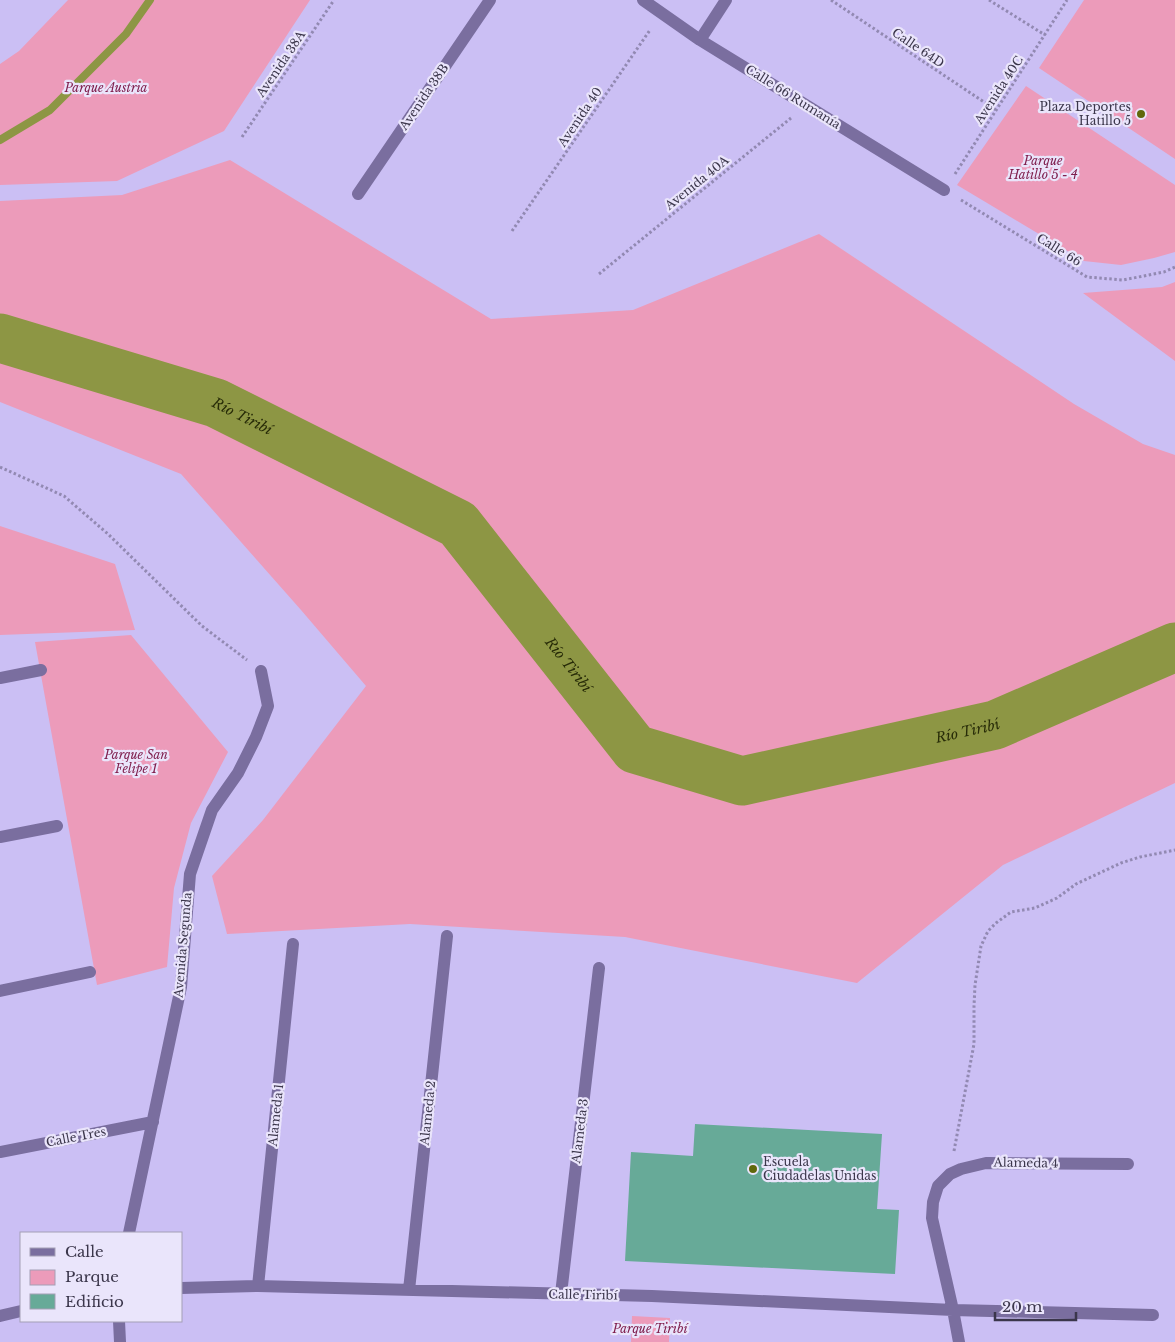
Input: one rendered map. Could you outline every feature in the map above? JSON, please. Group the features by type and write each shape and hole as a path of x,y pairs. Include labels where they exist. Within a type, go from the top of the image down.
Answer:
{"street":[{"name":"Avenida 38B","path":"358,194 490,0"},
{"name":"Calle 66 Rumanía","path":"643,0 700,40 944,190"},
{"path":"700,40 726,0"},
{"path":"0,678 40,670"},
{"name":"Avenida Segunda","path":"129,1232 181,987 190,874 212,810 238,773 256,737 268,706 262,671"},
{"path":"0,837 57,826"},
{"name":"Alameda 2","path":"409,1290 447,936"},
{"name":"Alameda 1","path":"258,1286 294,944"},
{"name":"Alameda 3","path":"561,1294 599,968"},
{"path":"0,991 90,972"},
{"name":"Calle Tres","path":"0,1152 153,1122"},
{"name":"Alameda 4","path":"950,1174 961,1169 986,1163 1128,1164"},
{"path":"950,1174 938,1186 933,1202 932,1218 959,1342"},
{"name":"Calle Tiribí","path":"182,1288 258,1286 561,1294 953,1310 1153,1315"},
{"path":"0,1316 20,1311"},
{"path":"118,1322 120,1342"}],"path":[{"name":"Avenida 38A","path":"242,137 334,0"},
{"name":"Calle 64D","path":"831,0 996,110"},
{"path":"989,0 1045,35"},
{"name":"Avenida 40C","path":"944,190 1067,0"},
{"name":"Avenida 40","path":"512,231 662,13"},
{"name":"Avenida 40A","path":"599,274 807,106"},
{"name":"Calle 66","path":"944,190 1087,277 1123,280 1164,272 1175,267"},
{"path":"0,467 64,496 108,534 202,626 262,671"},
{"path":"950,1174 974,1044 974,1006 977,975 982,946 988,931 1011,912 1035,908 1057,898 1076,884 1121,863 1175,850"}],"green space":[{"name":"Parque Austria","path":"68,0 310,0 224,131 117,181 0,185 0,64 19,51"},
{"name":"Plaza Deportes Hatillo 5","path":"1084,0 1175,0 1175,159 1039,68"},
{"name":"Parque Hatillo 5 - 4","path":"1026,86 1175,185 1175,252 1121,265 1084,261 957,185"},
{"path":"230,160 491,319 633,310 819,234 1074,404 1143,444 1175,455 1175,783 1003,865 857,983 625,937 410,924 227,934 212,876 263,820 366,686 181,474 0,402 0,201 122,195"},
{"path":"1175,282 1175,361 1083,293 1162,287"},
{"path":"0,526 115,564 135,630 0,635"},
{"name":"Parque San Felipe 1","path":"131,635 228,752 191,823 174,888 167,967 97,985 35,642"},
{"name":"Parque Tiribí","path":"632,1316 670,1318 669,1342 631,1342"}],"building":[{"path":"695,1124 882,1134 877,1209 899,1210 895,1274 625,1261 631,1152 693,1156"}],"waterway":[{"path":"0,140 50,110 126,34 150,0"},
{"name":"Río Tiribí","path":"0,338 216,403 458,524 635,749 742,781 995,725 1175,647"}],"place":[{"name":"Plaza Deportes Hatillo 5","path":"1141,114"},
{"name":"Escuela Ciudadelas Unidas","path":"753,1169"}]}
